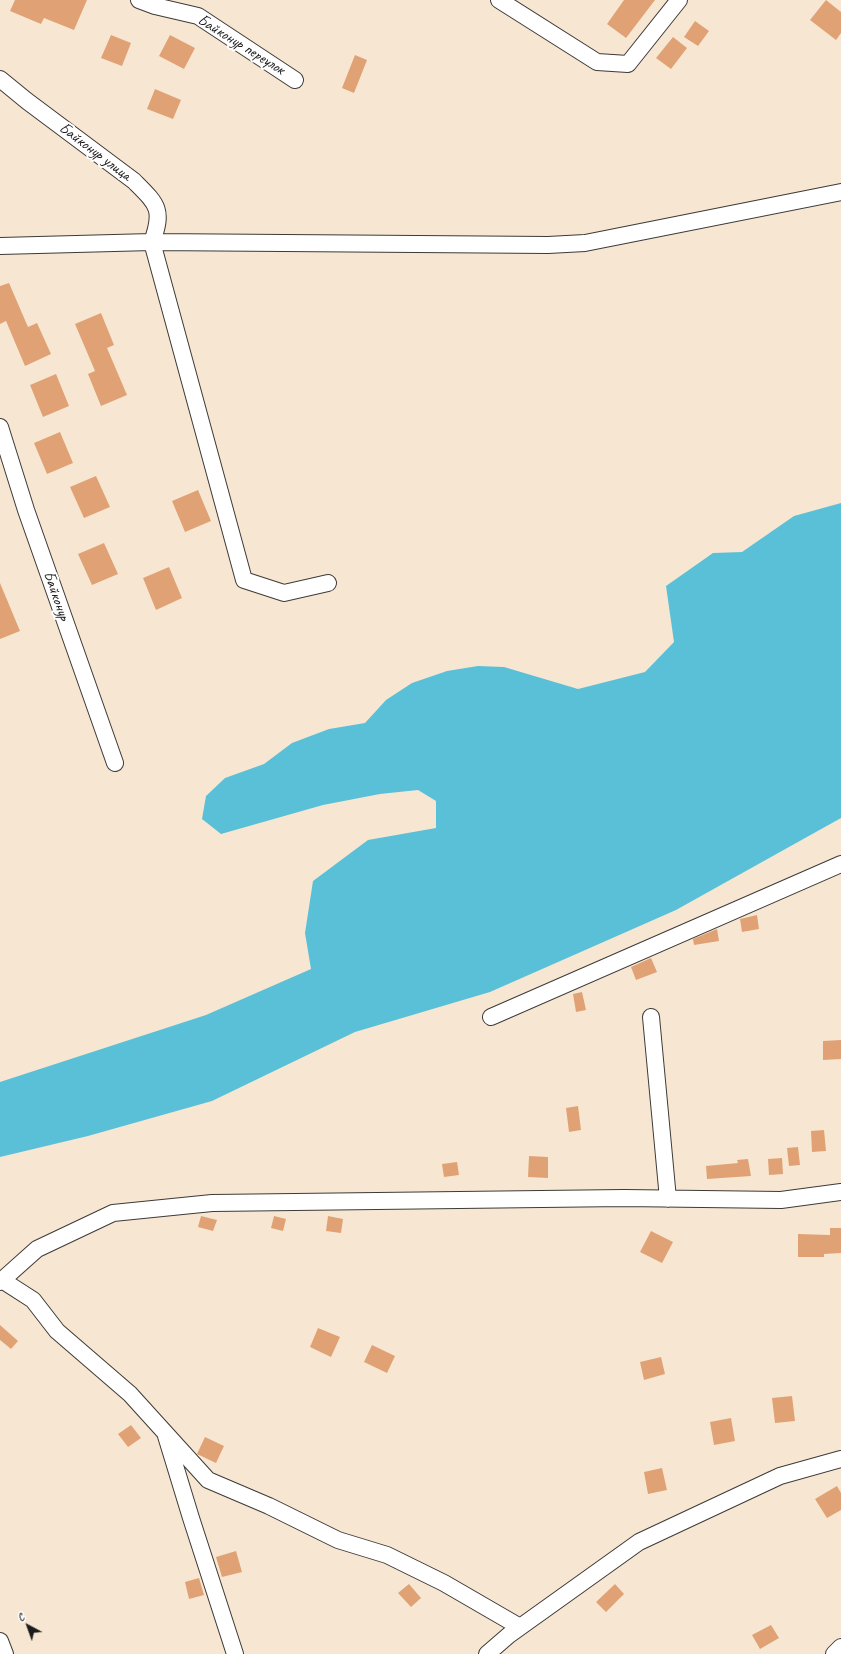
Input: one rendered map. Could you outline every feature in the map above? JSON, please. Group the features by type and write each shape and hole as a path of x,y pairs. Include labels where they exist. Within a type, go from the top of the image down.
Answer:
{"street":[{"name":"Байконур переулок","path":"139,0 155,6 198,16 295,80"},
{"path":"499,0 597,62 628,64 679,0"},
{"name":"Байконур улица","path":"0,79 27,101 134,180 156,207 158,225 152,242"},
{"path":"0,246 152,242 540,245 585,243 841,192"},
{"path":"152,242 244,580 284,593 328,583"},
{"name":"Байконур","path":"0,427 26,510 115,763"},
{"path":"490,1017 841,864"},
{"path":"651,1017 668,1199"},
{"path":"520,1627 444,1583 387,1555 338,1540 269,1506 208,1480 130,1394 57,1331 33,1300 1,1281 37,1249 113,1213 212,1203 668,1199 782,1200 841,1192"},
{"path":"165,1434 235,1654"},
{"path":"487,1654 520,1627 639,1542 780,1476 841,1460"},
{"path":"0,1641 5,1654"},
{"path":"834,1654 841,1647"}],"water":[{"path":"841,503 841,818 676,910 490,992 355,1032 212,1101 88,1136 0,1157 0,1082 206,1015 311,969 305,933 313,881 368,840 436,828 436,801 418,790 380,794 323,805 221,834 202,819 206,796 225,778 264,764 292,743 329,729 365,723 386,700 412,683 447,671 478,666 504,667 578,689 645,672 674,642 666,586 713,553 742,552 794,516"}],"building":[{"path":"15,0 87,0 74,30 44,18 41,24 10,11"},
{"path":"624,0 655,0 626,38 607,24"},
{"path":"826,0 841,12 841,33 836,40 810,20"},
{"path":"695,21 709,31 698,46 684,37"},
{"path":"111,35 131,43 122,66 101,58"},
{"path":"170,35 195,48 184,69 159,56"},
{"path":"673,37 687,48 671,69 656,58"},
{"path":"355,55 367,60 354,93 342,88"},
{"path":"155,89 181,100 173,119 147,109"},
{"path":"9,283 28,327 37,323 51,354 25,366 6,321 0,324 0,286"},
{"path":"101,313 114,345 107,348 127,395 101,406 88,374 95,371 75,324"},
{"path":"56,374 69,406 43,417 30,385"},
{"path":"60,432 73,463 47,474 34,443"},
{"path":"96,476 110,507 84,518 70,487"},
{"path":"198,490 211,521 185,532 172,501"},
{"path":"104,543 118,574 92,585 78,554"},
{"path":"169,567 182,598 156,610 143,578"},
{"path":"0,583 20,631 0,639"},
{"path":"757,915 759,929 742,932 740,919"},
{"path":"717,929 719,941 694,945 693,939"},
{"path":"651,958 657,972 636,980 631,967"},
{"path":"582,992 586,1010 576,1012 573,994"},
{"path":"841,1040 841,1059 823,1060 823,1041"},
{"path":"578,1106 581,1130 569,1132 566,1108"},
{"path":"824,1130 826,1151 812,1152 811,1131"},
{"path":"798,1147 800,1165 789,1166 787,1148"},
{"path":"529,1156 548,1157 548,1178 528,1177"},
{"path":"782,1158 783,1174 769,1175 768,1159"},
{"path":"748,1159 751,1176 707,1179 706,1166 738,1163 737,1160"},
{"path":"457,1162 459,1175 444,1177 442,1164"},
{"path":"201,1216 217,1220 213,1231 198,1227"},
{"path":"274,1216 286,1219 283,1231 271,1228"},
{"path":"328,1216 343,1219 341,1233 326,1231"},
{"path":"830,1228 841,1228 841,1253 824,1254 824,1257 798,1257 798,1234 830,1235"},
{"path":"651,1231 673,1242 662,1263 640,1252"},
{"path":"0,1325 18,1341 11,1349 0,1340"},
{"path":"318,1328 340,1337 331,1357 310,1347"},
{"path":"372,1345 395,1356 387,1373 364,1362"},
{"path":"661,1357 665,1374 644,1380 640,1362"},
{"path":"792,1396 795,1421 775,1423 772,1398"},
{"path":"731,1418 735,1441 714,1445 710,1422"},
{"path":"131,1425 141,1438 128,1447 118,1434"},
{"path":"205,1437 224,1446 216,1463 197,1454"},
{"path":"662,1468 667,1490 648,1494 644,1472"},
{"path":"837,1486 841,1493 841,1510 827,1518 815,1499"},
{"path":"236,1551 242,1572 222,1577 216,1557"},
{"path":"199,1578 204,1595 189,1599 185,1582"},
{"path":"409,1584 421,1598 411,1607 398,1593"},
{"path":"615,1584 624,1594 606,1612 596,1602"},
{"path":"771,1625 779,1638 760,1649 752,1635"}]}
